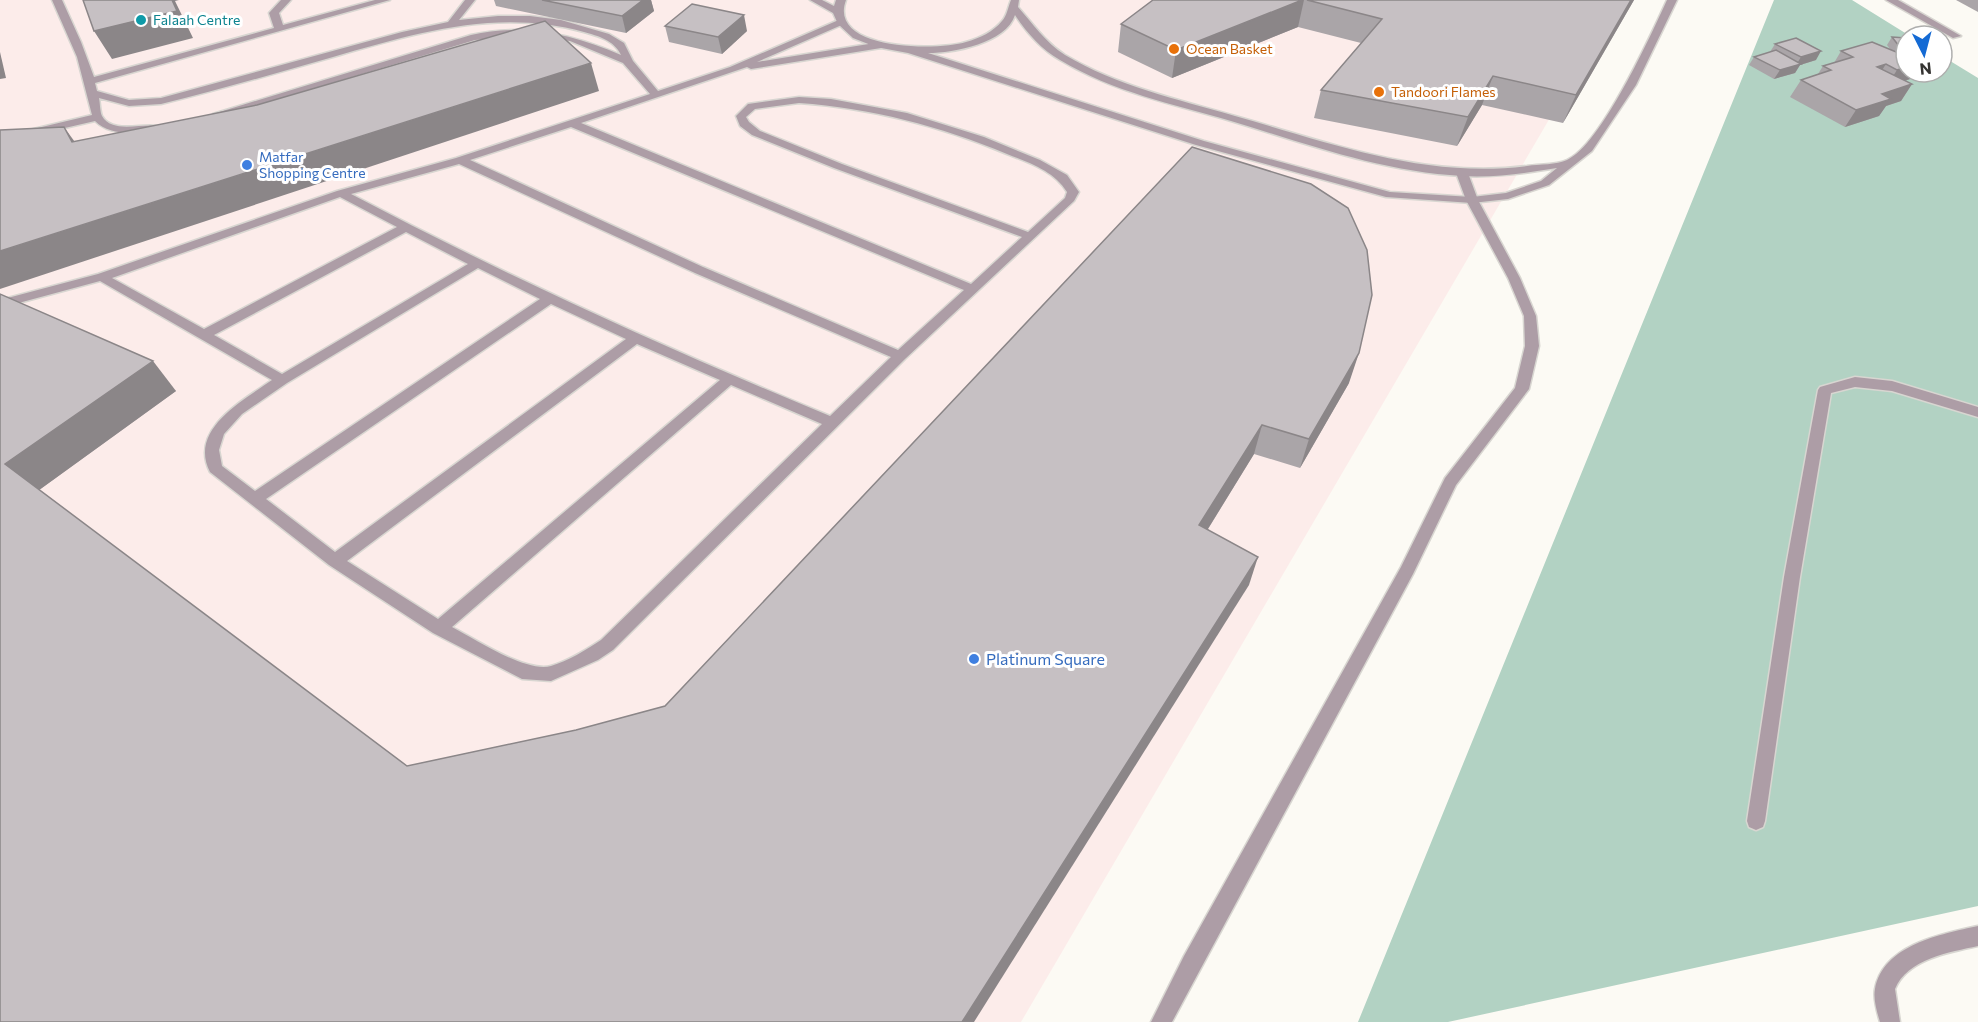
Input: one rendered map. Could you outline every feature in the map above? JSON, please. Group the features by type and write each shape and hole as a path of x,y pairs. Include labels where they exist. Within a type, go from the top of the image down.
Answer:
{"street":[{"path":"57,0 68,20 90,81 97,117 107,126 122,130 163,127"},
{"path":"279,29 274,13 286,0"},
{"path":"90,81 385,0"},
{"path":"452,23 470,0"},
{"path":"815,0 837,11"},
{"path":"841,0 837,11 841,22 856,36 881,45 910,50 1200,143 1389,195 1472,200 1508,196 1545,183 1588,149 1603,130 1631,85 1672,0"},
{"path":"1892,0 1956,36"},
{"path":"1015,5 1041,42 1091,74 1342,151 1410,167 1462,173 1506,172 1570,163"},
{"path":"910,50 941,50 993,35 1009,23 1015,5"},
{"path":"94,93 129,103 162,101 423,29 489,17 524,17 580,27 616,41 625,49 628,62"},
{"path":"488,34 489,17"},
{"path":"0,304 102,277 341,194 460,160 656,95 733,69 841,22"},
{"path":"206,118 488,34 535,32 565,36 591,44 628,62 656,95"},
{"path":"733,69 881,45"},
{"path":"477,263 282,380 237,411 217,432 212,450 215,468 335,561 439,628 528,674 551,674 592,655 607,645 900,356 1070,199 1073,192 1063,177 1011,151 907,116 831,102 799,100 752,106 741,117 744,124 756,133 838,166 1029,236"},
{"path":"0,140 97,117"},
{"path":"571,123 972,289"},
{"path":"460,160 699,270 900,356"},
{"path":"1161,1022 1191,963 1407,570 1450,482 1522,389 1532,346 1530,316 1514,278 1472,200 1462,173"},
{"path":"341,194 405,228 550,298 729,380 833,423"},
{"path":"204,335 405,228"},
{"path":"102,277 282,380"},
{"path":"256,498 550,298"},
{"path":"335,561 636,338"},
{"path":"439,628 729,380"},
{"path":"1756,821 1792,577 1825,390 1855,382 1892,386 1978,412"},
{"path":"1890,1022 1885,989 1899,964 1945,943 1978,936"}],"shaded area":[{"path":"0,0 1619,0 1021,1022 0,1022"}],"green space":[{"path":"1774,0 1852,0 1894,26 1894,84 1954,84 1954,63 1978,78 1978,906 1448,1022 1358,1022"}],"building":[{"path":"83,0 172,0 177,11 94,31"},
{"path":"542,0 643,0 622,16"},
{"path":"1153,0 1302,0 1176,50 1121,24"},
{"path":"1307,0 1631,0 1576,95 1493,76 1468,117 1321,90 1382,19"},
{"path":"692,4 744,15 718,37 665,26"},
{"path":"545,21 591,63 0,251 0,130 64,127 72,142 257,105"},
{"path":"1796,38 1821,51 1801,57 1775,44"},
{"path":"1872,42 1894,51 1894,68 1886,64 1877,67 1894,75 1894,84 1912,84 1882,94 1891,99 1856,110 1801,80 1831,70 1823,66 1853,57 1841,51"},
{"path":"1776,50 1801,64 1780,70 1754,57"},
{"name":"Platinum Square","path":"1192,147 1311,184 1348,208 1367,250 1372,295 1359,353 1309,439 1262,425 1199,525 1258,557 962,1022 0,1022 0,294 153,361 5,464 407,766 576,730 665,706"}],"place":[{"name":"Falaah Centre","path":"141,20"},
{"name":"Ocean Basket","path":"1174,49"},
{"name":"Tandoori Flames","path":"1379,92"},
{"name":"Matfar Shopping Centre","path":"247,165"},
{"name":"Platinum Square","path":"974,659"}]}
